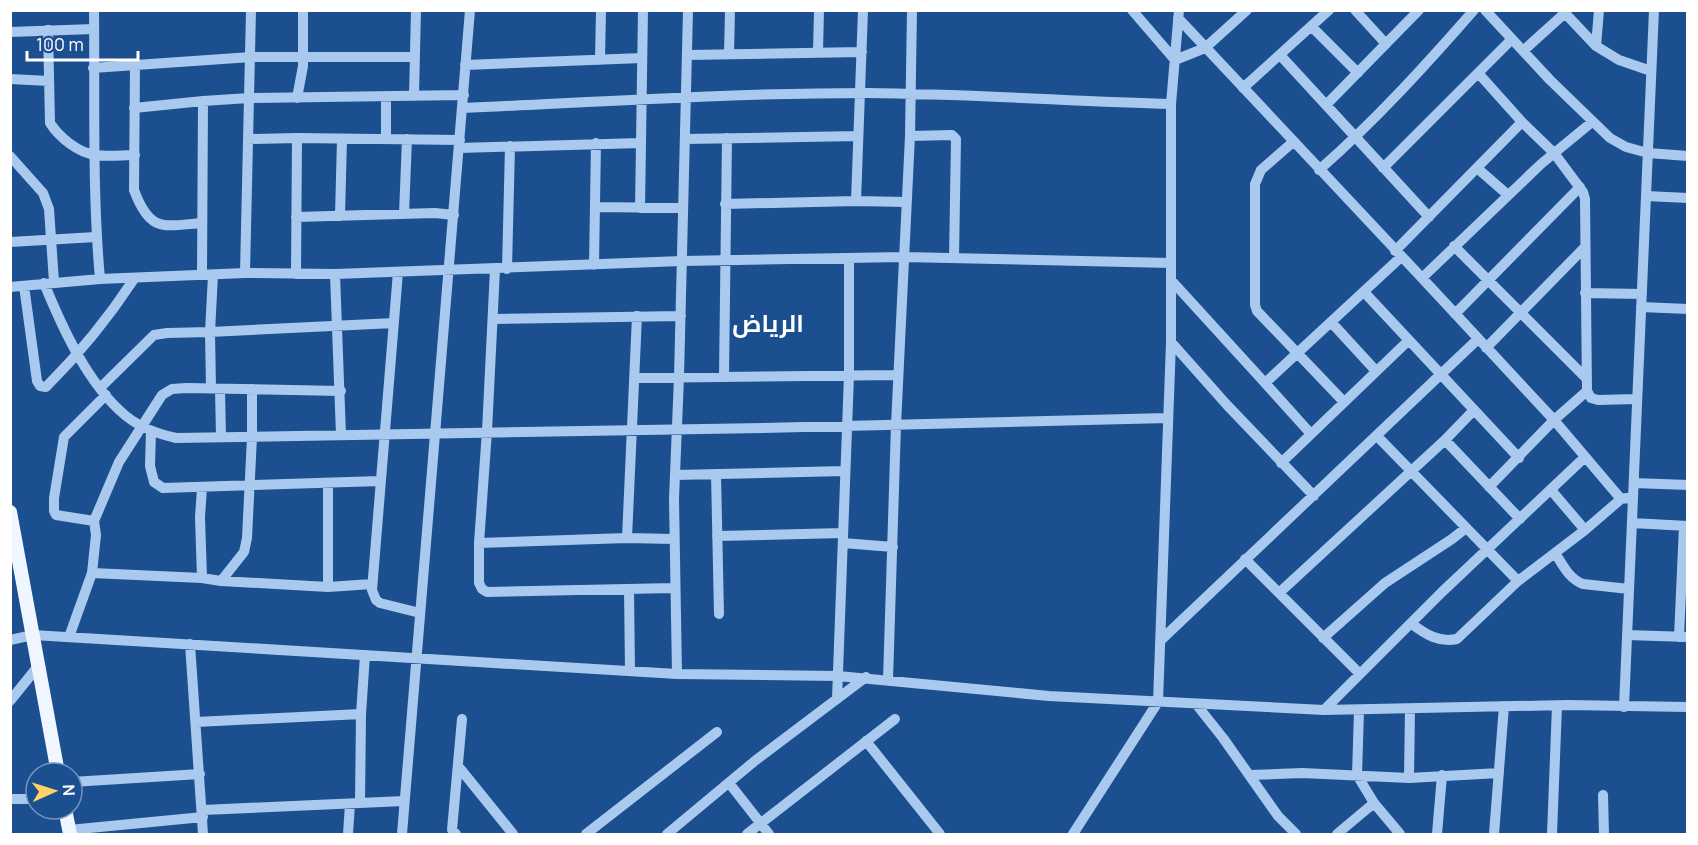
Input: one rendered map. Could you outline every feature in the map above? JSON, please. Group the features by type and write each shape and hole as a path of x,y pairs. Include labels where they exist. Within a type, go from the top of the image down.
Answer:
{"main road":[{"path":"10,512 56,761"}],"street":[{"path":"94,10 93,155 100,279"},
{"path":"245,273 251,10"},
{"path":"297,98 303,57 303,10"},
{"path":"414,96 416,10"},
{"path":"402,834 470,10"},
{"path":"600,60 601,10"},
{"path":"640,208 643,10"},
{"path":"677,674 674,588 675,475 680,377 688,10"},
{"path":"729,54 730,10"},
{"path":"819,10 819,52"},
{"path":"856,201 863,10"},
{"path":"888,680 898,375 910,136 912,10"},
{"path":"1132,10 1175,60"},
{"path":"1175,60 1205,48 1247,10"},
{"path":"1243,88 1329,10"},
{"path":"1355,10 1386,44"},
{"path":"1326,105 1419,10"},
{"path":"1319,170 1434,57 1474,10"},
{"path":"1485,10 1610,138 1626,147 1648,153 1688,156"},
{"path":"1596,46 1599,10"},
{"path":"1624,707 1654,10"},
{"path":"1523,51 1564,12 1596,46 1620,60 1651,71"},
{"path":"1073,834 1158,702 1171,342 1172,104 1178,14"},
{"path":"1178,14 1205,48 1554,420 1621,499"},
{"path":"1312,27 1358,73"},
{"path":"10,32 94,29"},
{"path":"48,30 50,123 56,132 70,144 93,155 135,155"},
{"path":"1383,168 1512,39"},
{"path":"687,55 861,51"},
{"path":"1280,55 1429,217"},
{"path":"93,68 250,57 415,57"},
{"path":"465,65 642,58"},
{"path":"135,65 134,190 140,207 152,222 164,225 202,223"},
{"path":"1479,74 1522,122 1554,153 1580,187 1585,199 1587,391 1591,398 1598,400 1637,399"},
{"path":"10,79 49,81"},
{"path":"463,108 860,93 1172,104"},
{"path":"134,108 249,98 464,95"},
{"path":"386,139 387,97"},
{"path":"203,101 202,223 221,437"},
{"path":"1265,383 1364,292 1429,217 1522,122"},
{"path":"1422,278 1508,195 1592,122"},
{"path":"910,136 952,135 956,139 954,258"},
{"path":"685,139 858,136"},
{"path":"296,274 297,138"},
{"path":"724,376 727,138"},
{"path":"248,139 407,139 510,146 641,143"},
{"path":"340,216 342,139"},
{"path":"404,214 407,139"},
{"path":"1293,142 1261,170 1255,184 1254,296 1257,311 1344,402"},
{"path":"594,265 596,143"},
{"path":"507,268 510,146"},
{"path":"10,156 43,193 50,209 49,283 57,314 78,355 103,391 125,416 152,431 176,438 1168,418"},
{"path":"1478,168 1508,195"},
{"path":"1455,314 1580,187"},
{"path":"1646,196 1688,198"},
{"path":"726,204 906,202"},
{"path":"595,207 683,208"},
{"path":"296,218 404,214 454,215"},
{"path":"10,242 96,237"},
{"path":"1454,246 1587,379"},
{"path":"1161,640 1441,375 1520,313 1585,247"},
{"path":"10,287 100,279 245,273 335,274 448,271 725,260 903,257 1171,263"},
{"path":"837,699 849,375 849,258"},
{"path":"495,269 488,431 479,543 479,583 482,589 487,592 674,588"},
{"path":"398,272 372,584 373,595 380,603 420,613"},
{"path":"335,274 341,435"},
{"path":"24,286 37,381 40,386 46,387 78,355 111,314 134,279"},
{"path":"1171,280 1311,434"},
{"path":"1364,292 1519,458"},
{"path":"1585,293 1642,294"},
{"path":"1641,307 1688,309"},
{"path":"627,538 637,316"},
{"path":"494,319 681,316"},
{"path":"1331,322 1376,371"},
{"path":"94,521 56,515 54,511 64,437 154,335 394,323"},
{"path":"1281,463 1408,340"},
{"path":"1171,342 1314,496"},
{"path":"634,378 898,375"},
{"path":"69,637 92,573 96,535 94,521 119,462 162,395 172,389 341,391"},
{"path":"221,581 244,552 252,437 252,389"},
{"path":"1490,487 1554,420 1587,391"},
{"path":"1279,593 1412,471 1474,410"},
{"path":"152,431 150,466 154,482 163,488 380,482"},
{"path":"1377,436 1518,581"},
{"path":"1445,440 1520,519"},
{"path":"1324,710 1487,549 1584,458"},
{"path":"675,475 846,471"},
{"path":"716,474 719,614"},
{"path":"328,483 328,587"},
{"path":"1634,483 1688,484"},
{"path":"202,488 200,517 202,578"},
{"path":"1551,490 1585,530"},
{"path":"1412,624 1427,636 1445,640 1457,639 1518,581 1585,530 1621,499 1633,497"},
{"path":"1627,635 1684,637 1686,526 1632,523"},
{"path":"1323,638 1385,583 1466,528"},
{"path":"717,536 843,538 893,547"},
{"path":"479,543 627,538 674,539"},
{"path":"1555,553 1576,581 1583,584 1629,589"},
{"path":"1245,559 1360,674"},
{"path":"92,573 328,587 372,584"},
{"path":"629,589 630,671"},
{"path":"10,640 33,635 677,674 866,677 1049,696 1324,710 1504,706 1688,707"},
{"path":"190,644 203,834"},
{"path":"348,834 355,804 365,655"},
{"path":"10,701 39,665"},
{"path":"667,834 866,677"},
{"path":"1196,704 1278,816 1296,834"},
{"path":"1494,834 1504,706"},
{"path":"1552,834 1557,706"},
{"path":"1409,778 1410,709"},
{"path":"1359,711 1357,775 1374,803 1400,834"},
{"path":"196,722 361,714"},
{"path":"747,834 895,718"},
{"path":"456,834 452,831 462,719"},
{"path":"586,834 717,732"},
{"path":"867,741 940,834"},
{"path":"458,766 513,834"},
{"path":"1250,775 1302,773 1409,778 1499,773"},
{"path":"84,781 200,774"},
{"path":"1437,834 1442,775"},
{"path":"729,783 769,834"},
{"path":"1603,795 1604,834"},
{"path":"69,832 203,814 404,801"},
{"path":"1337,834 1374,803"}],"district":[{"name":"الرياض","path":"768,324"}]}
